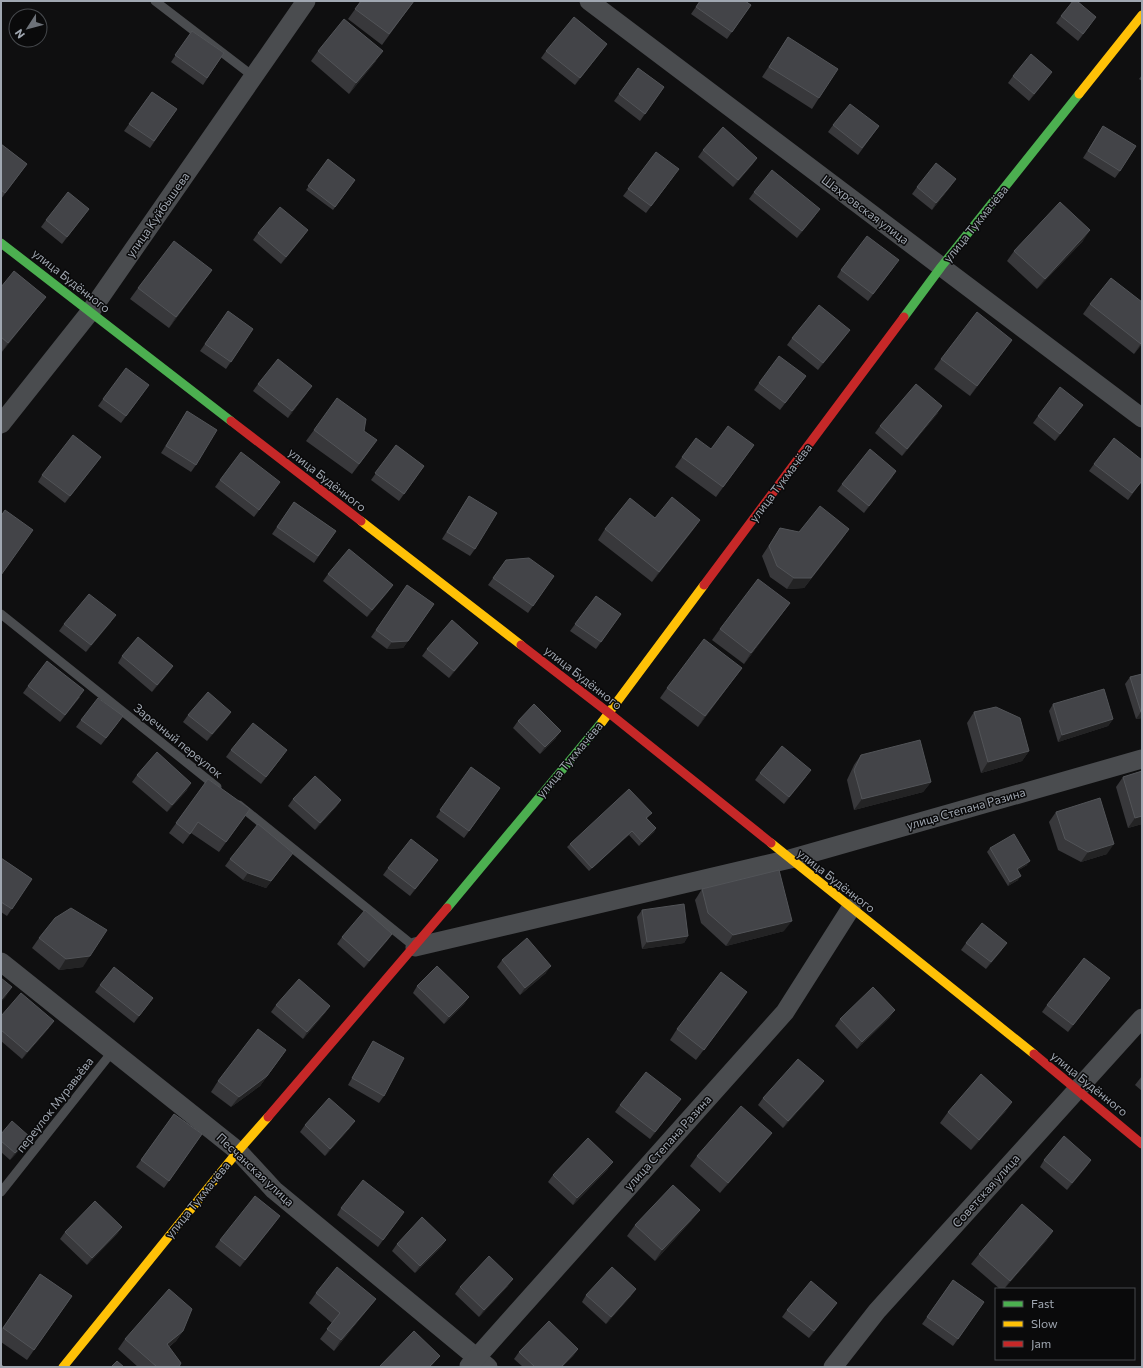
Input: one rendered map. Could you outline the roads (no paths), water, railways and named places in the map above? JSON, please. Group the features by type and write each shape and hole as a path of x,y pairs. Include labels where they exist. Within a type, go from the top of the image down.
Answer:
{"street":[{"name":"улица Куйбышева","path":"1,424 90,312 306,1"},
{"name":"Шахровская улица","path":"589,1 1142,418"},
{"name":"улица Тукмачёва","path":"63,1367 238,1151 416,947 609,713 941,267 1142,15"},
{"name":"улица Будённого","path":"1,242 609,713 1077,1089 1142,1144"},
{"name":"улица Степана Разина","path":"790,859 1142,759"},
{"path":"416,947 790,859"},
{"name":"улица Степана Разина","path":"478,1364 785,1012 851,908"},
{"name":"Песчанская улица","path":"1,962 238,1151 274,1190 478,1364"},
{"name":"Советская улица","path":"832,1367 877,1310 1142,1018"}],"lane":[{"path":"155,1 254,77"},
{"name":"Заречный переулок","path":"1,614 416,947"},
{"name":"переулок Муравьёва","path":"1,1192 112,1052"}]}
